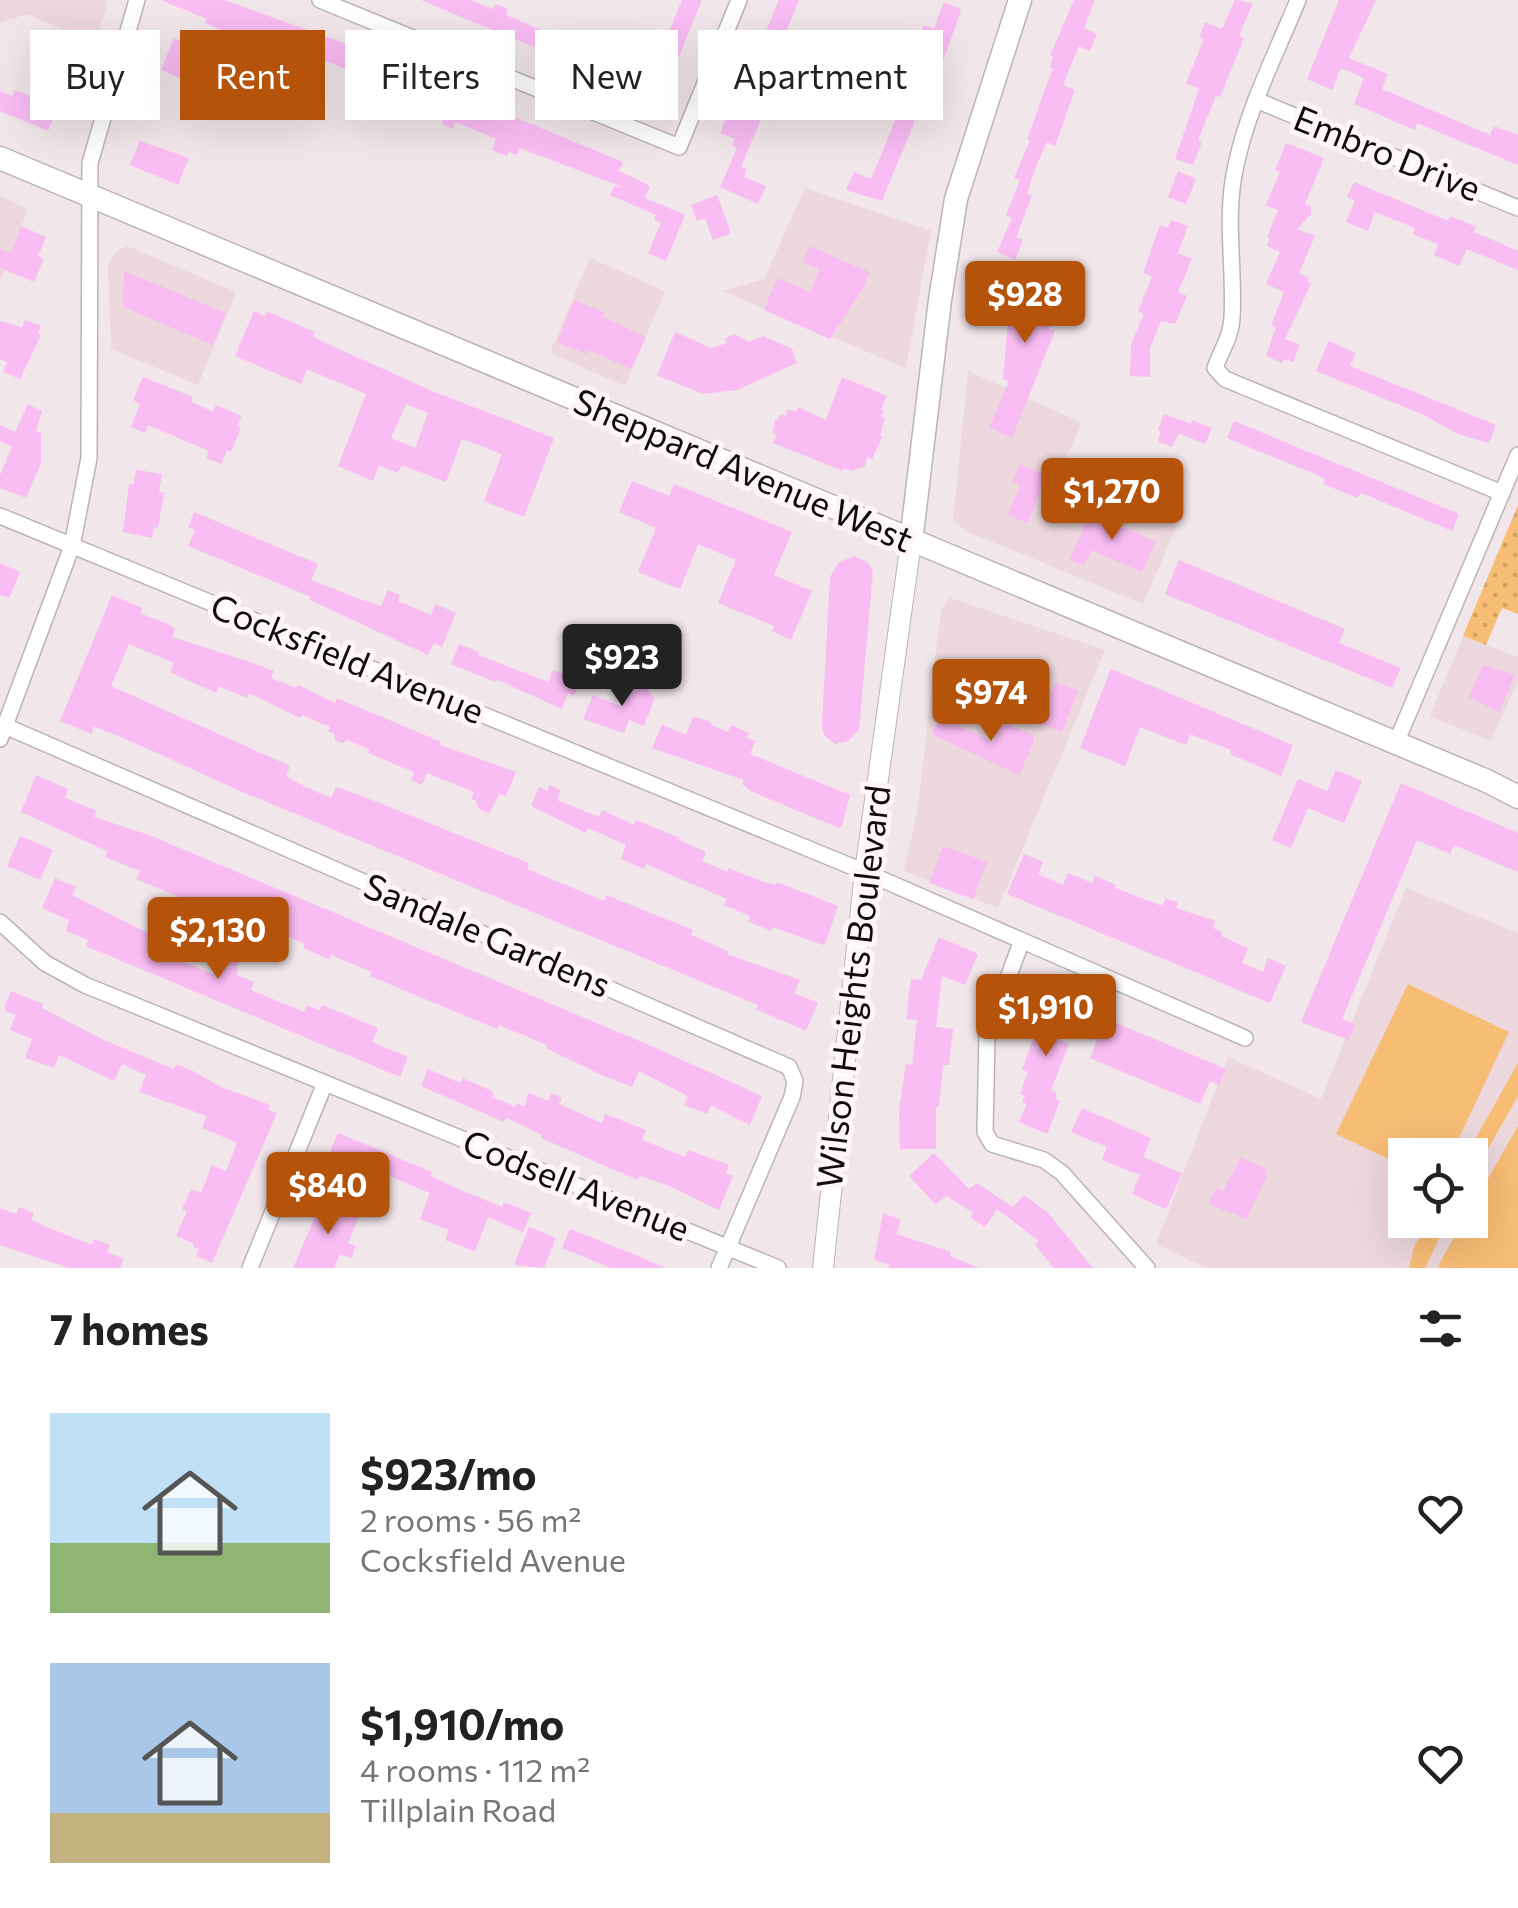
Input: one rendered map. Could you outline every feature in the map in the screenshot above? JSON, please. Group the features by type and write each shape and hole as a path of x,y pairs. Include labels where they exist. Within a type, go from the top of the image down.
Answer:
{"main road":[{"name":"Wilson Heights Boulevard","path":"911,542 956,199 1020,0"},
{"name":"Sheppard Avenue West","path":"0,158 1518,796"},
{"name":"Sheppard Avenue West","path":"1487,781 1518,788"}],"street":[{"path":"2,732 72,546 88,458 90,162 136,0"},
{"path":"320,0 679,147 739,0"},
{"path":"1298,0 1256,100 1236,166 1228,224 1232,320 1228,343 1215,368 1225,378 1502,493"},
{"name":"Embro Drive","path":"1256,100 1518,208"},
{"path":"1396,743 1518,455"},
{"name":"Cocksfield Avenue","path":"0,516 865,872 1245,1038"},
{"name":"Wilson Heights Boulevard","path":"823,1268 865,872 911,542"},
{"name":"Sandale Gardens","path":"2,732 789,1067 795,1082 792,1097 728,1248"},
{"name":"Codsell Avenue","path":"0,922 45,963 84,986 778,1268"},
{"path":"1021,942 986,1034 985,1132 992,1144 1044,1160 1062,1173 1148,1268"},
{"path":"250,1268 325,1083"},
{"path":"720,1268 728,1248"}],"shaded area":[{"path":"0,0 108,0 100,30 65,30 27,14 0,23"},
{"path":"805,188 931,231 906,368 723,291 764,279"},
{"path":"0,196 28,209 0,282"},
{"path":"127,246 236,292 198,385 111,349 108,265 116,252"},
{"path":"590,258 665,291 625,386 550,353"},
{"path":"968,371 1082,423 1066,457 1185,507 1143,604 966,531 953,520"},
{"path":"1518,505 1518,614 1502,608 1486,645 1463,636"},
{"path":"950,598 1105,650 998,908 904,871 917,813 941,609"},
{"path":"1463,636 1518,657 1518,681 1491,741 1430,716"},
{"path":"1406,888 1518,933 1518,1268 1206,1268 1156,1244 1228,1057 1321,1099"},
{"path":"1408,984 1509,1032 1459,1138 1388,1138 1388,1159 1336,1134"},
{"path":"1518,1063 1518,1096 1488,1148 1488,1138 1476,1138"},
{"path":"1518,1126 1518,1268 1438,1266 1454,1238 1488,1238 1488,1178"},
{"path":"1419,1238 1439,1238 1425,1268 1409,1268"}],"building":[{"path":"161,0 224,0 308,30 221,30 205,23 207,19"},
{"path":"421,0 470,0 492,9 496,4 508,9 506,15 541,30 535,30 535,48 515,39 515,30 493,30"},
{"path":"682,0 702,0 678,59 678,30 670,30"},
{"path":"779,0 799,0 787,30 767,30"},
{"path":"1074,0 1095,0 1084,28 1097,34 1090,51 1079,46 1063,85 1075,90 1055,146 1047,142 1037,164 1027,194 1032,196 1016,237 1023,240 1015,260 997,252 1012,218 1006,215 1020,180 1014,178 1053,68 1050,56"},
{"path":"1235,0 1253,3 1239,36 1244,38 1198,140 1202,142 1193,165 1175,159 1199,89 1186,83 1204,39 1199,37 1205,22 1222,29"},
{"path":"1339,0 1376,0 1349,58 1388,74 1382,89 1490,135 1494,126 1518,135 1518,165 1417,123 1415,130 1354,104 1364,78 1341,68 1332,90 1307,79"},
{"path":"944,2 961,9 943,61 943,30 922,30 924,25 934,29"},
{"path":"325,36 345,43 345,69 326,61"},
{"path":"174,38 180,41 180,78 161,70"},
{"path":"15,90 30,96 30,120 53,120 48,131 0,111 0,91 12,96"},
{"path":"515,117 623,162 619,171 650,186 645,198 685,215 666,261 648,253 661,223 654,220 656,215 610,195 614,186 622,187 520,148 517,155 509,152 507,156 492,150 496,139 455,122 453,129 442,124 443,120"},
{"path":"725,120 761,120 741,167 747,169 744,177 766,186 758,204 720,187 737,148 732,146 735,139 720,133"},
{"path":"895,120 915,120 882,201 846,190 854,172 871,179"},
{"path":"140,141 189,158 178,185 130,165"},
{"path":"1286,143 1324,158 1305,204 1311,206 1311,214 1297,229 1315,236 1299,273 1309,278 1307,282 1311,284 1285,339 1300,345 1293,362 1284,359 1282,363 1266,356 1276,327 1271,325 1284,292 1266,284 1280,252 1267,246 1278,210 1266,205 1280,172 1275,170"},
{"path":"1178,171 1196,179 1186,204 1168,197"},
{"path":"1354,182 1448,221 1450,216 1476,227 1474,232 1518,251 1518,270 1467,249 1459,266 1434,255 1438,244 1413,234 1415,228 1375,212 1368,231 1346,222 1355,200 1347,197"},
{"path":"717,195 731,233 713,240 705,218 697,221 691,205"},
{"path":"1171,220 1188,226 1178,253 1192,259 1178,292 1187,296 1175,324 1161,321 1150,348 1150,377 1130,376 1131,344 1144,314 1138,311 1152,277 1143,273 1160,225 1168,228"},
{"path":"21,226 46,237 38,256 44,259 34,282 0,268 0,249 11,253"},
{"path":"809,246 869,272 864,287 830,339 764,310 777,278 811,292 819,269 803,262"},
{"path":"124,271 226,313 213,345 123,307"},
{"path":"1021,272 1065,290 1049,329 1055,331 1012,438 989,428 1009,381 1003,379 1010,299"},
{"path":"574,300 604,312 603,317 646,337 631,369 589,350 587,354 557,342"},
{"path":"254,311 265,316 266,311 315,332 313,336 319,340 432,391 554,438 524,517 484,501 502,454 462,439 446,482 402,465 398,473 379,465 373,481 338,466 366,394 307,369 301,384 235,356","holes":["406,404 428,413 415,448 391,438"]},
{"path":"25,320 41,326 41,335 20,379 3,372 7,362 0,359 0,321 22,327"},
{"path":"675,332 711,348 727,343 725,339 734,334 749,342 763,336 792,349 797,363 737,390 703,394 657,375"},
{"path":"1329,341 1356,353 1350,366 1496,425 1489,443 1458,434 1422,414 1316,371"},
{"path":"143,377 193,397 191,402 213,412 216,405 242,416 231,452 227,450 221,464 206,458 209,451 148,425 145,433 131,427 140,404 133,400"},
{"path":"842,377 887,396 881,409 881,418 885,417 883,436 865,466 843,471 773,443 776,419 780,414 786,416 787,410 796,411 798,407 826,420"},
{"path":"28,404 42,411 36,431 41,433 41,463 26,498 0,488 0,475 12,447 0,441 0,425 15,432"},
{"path":"1164,414 1212,428 1205,444 1179,433 1172,447 1158,441"},
{"path":"1234,421 1459,514 1452,531 1364,494 1360,493 1358,498 1323,484 1325,479 1315,474 1227,438"},
{"path":"1019,464 1052,477 1046,493 1040,491 1028,523 1008,515 1020,484 1013,481"},
{"path":"136,470 162,474 159,492 164,493 158,528 154,527 152,538 123,532 129,484 133,485"},
{"path":"632,481 669,496 674,484 792,532 774,575 812,591 791,640 772,631 774,626 718,603 736,560 698,544 680,589 638,572 656,528 619,512"},
{"path":"1090,511 1155,542 1142,572 1091,550 1084,565 1070,560"},
{"path":"194,512 318,564 311,580 357,598 381,606 388,590 400,595 398,601 431,615 435,604 456,613 442,647 434,643 428,655 310,600 311,597 188,546 195,530 188,527"},
{"path":"854,556 867,562 873,571 859,730 848,741 835,744 824,735 822,724 830,577 839,562"},
{"path":"1179,560 1345,629 1339,643 1401,668 1392,688 1165,594"},
{"path":"0,563 20,572 9,598 0,595"},
{"path":"112,595 142,608 140,613 170,625 175,629 172,637 274,671 271,678 296,688 298,685 335,703 337,698 441,742 440,745 516,772 506,796 499,794 487,813 471,799 474,792 427,773 422,785 411,780 414,772 348,740 335,740 328,731 330,727 302,715 300,718 249,693 247,698 219,686 216,693 170,672 174,663 129,644 111,686 290,766 286,776 305,787 331,798 336,787 367,798 529,863 527,869 604,901 606,895 693,930 691,935 728,951 727,954 800,980 794,993 818,1003 806,1031 756,1009 758,1005 240,791 94,726 91,734 60,721"},
{"path":"459,644 548,682 553,670 581,681 574,696 568,693 562,709 496,679 495,682 451,664"},
{"path":"1483,665 1515,675 1499,712 1469,697"},
{"path":"1111,669 1293,745 1281,776 1190,734 1186,745 1140,727 1125,766 1080,748"},
{"path":"630,682 647,687 655,697 644,726 629,720 624,733 583,719 593,695 620,706"},
{"path":"1056,682 1078,691 1062,732 1039,723"},
{"path":"693,717 710,721 728,732 731,725 749,733 747,738 755,741 750,754 850,795 842,825 839,828 751,791 742,784 744,780 652,748 662,725 686,735"},
{"path":"940,718 993,742 999,727 1007,724 1033,735 1019,775 932,734"},
{"path":"1336,770 1362,781 1344,823 1308,808 1291,848 1272,840 1298,779 1327,791"},
{"path":"36,775 68,789 65,798 97,811 94,817 149,835 762,1096 750,1125 711,1105 707,1114 684,1105 688,1096 639,1071 632,1087 546,1048 547,1045 499,1025 497,1029 370,976 372,972 303,948 305,944 265,927 263,932 136,879 140,871 105,857 107,851 21,812"},
{"path":"1401,783 1518,833 1518,872 1454,845 1450,854 1417,840 1342,1019 1355,1024 1349,1040 1301,1022"},
{"path":"550,785 561,790 557,800 599,817 602,810 634,825 636,820 680,838 706,852 702,861 727,872 729,868 763,882 777,882 838,906 826,942 823,945 773,927 771,931 724,905 727,899 646,864 644,869 621,859 626,845 588,828 586,833 531,806 539,787 547,791"},
{"path":"20,836 53,850 40,880 7,866"},
{"path":"943,846 987,862 973,899 929,883"},
{"path":"1024,854 1043,862 1038,874 1063,885 1068,873 1092,883 1095,876 1162,906 1166,898 1178,903 1176,908 1216,921 1213,928 1222,932 1221,936 1248,948 1242,963 1263,972 1268,958 1286,966 1270,1003 1007,894"},
{"path":"55,878 76,887 72,895 150,934 148,940 169,948 176,954 174,957 189,964 217,976 225,957 238,962 237,975 254,982 251,990 304,1012 307,1005 319,1011 322,1005 378,1028 372,1042 408,1057 400,1077 86,946 88,940 66,931 69,920 42,908"},
{"path":"939,937 978,954 965,985 942,976 936,1027 953,1029 949,1065 943,1065 936,1107 936,1149 900,1149 899,1110 906,1064 912,1065 917,1020 907,1019 911,979 921,980"},
{"path":"1049,984 1077,995 1058,1039 1069,1044 1051,1090 1060,1101 1047,1134 1019,1122 1027,1104 1020,1094 1028,1072 1022,1069 1039,1025 1033,1022"},
{"path":"11,991 43,1004 42,1008 106,1041 174,1069 176,1064 195,1072 221,1087 270,1105 268,1110 277,1113 212,1263 196,1256 199,1249 194,1244 176,1236 191,1189 201,1193 212,1165 226,1171 237,1143 202,1128 207,1116 139,1092 146,1075 122,1064 114,1081 59,1055 54,1068 25,1058 32,1039 10,1030 16,1015 5,1011 5,1006"},
{"path":"1097,1015 1226,1069 1219,1085 1210,1081 1200,1104 1090,1058 1097,1041 1088,1037"},
{"path":"428,1069 460,1083 463,1078 515,1107 517,1103 524,1106 529,1093 548,1101 551,1093 562,1098 559,1104 602,1123 605,1114 646,1130 642,1140 685,1157 688,1150 729,1165 726,1173 733,1176 719,1210 667,1185 640,1176 638,1180 541,1138 542,1135 506,1118 504,1122 421,1086"},
{"path":"1082,1108 1151,1138 1143,1157 1182,1173 1166,1209 1132,1194 1140,1175 1102,1160 1107,1147 1071,1132"},
{"path":"338,1133 432,1172 430,1176 502,1207 504,1202 531,1213 523,1232 488,1217 475,1251 445,1240 449,1230 420,1219 430,1193 330,1151"},
{"path":"934,1153 969,1189 977,1183 1013,1207 1024,1195 1048,1213 1093,1268 1054,1268 1035,1245 1039,1241 997,1209 985,1227 971,1218 973,1213 947,1196 935,1204 909,1176"},
{"path":"1241,1157 1267,1169 1246,1219 1209,1204 1216,1188 1223,1191"},
{"path":"325,1194 340,1200 337,1206 359,1216 348,1243 356,1246 351,1258 340,1254 334,1268 293,1268"},
{"path":"19,1207 34,1213 31,1220 49,1228 92,1245 94,1239 110,1245 107,1252 124,1259 120,1268 69,1268 0,1245 0,1208 16,1214"},
{"path":"883,1213 901,1220 896,1234 951,1252 950,1256 979,1268 889,1268 890,1265 874,1260"},
{"path":"529,1227 556,1238 544,1268 514,1265"},
{"path":"570,1229 665,1268 611,1268 562,1248"}]}
